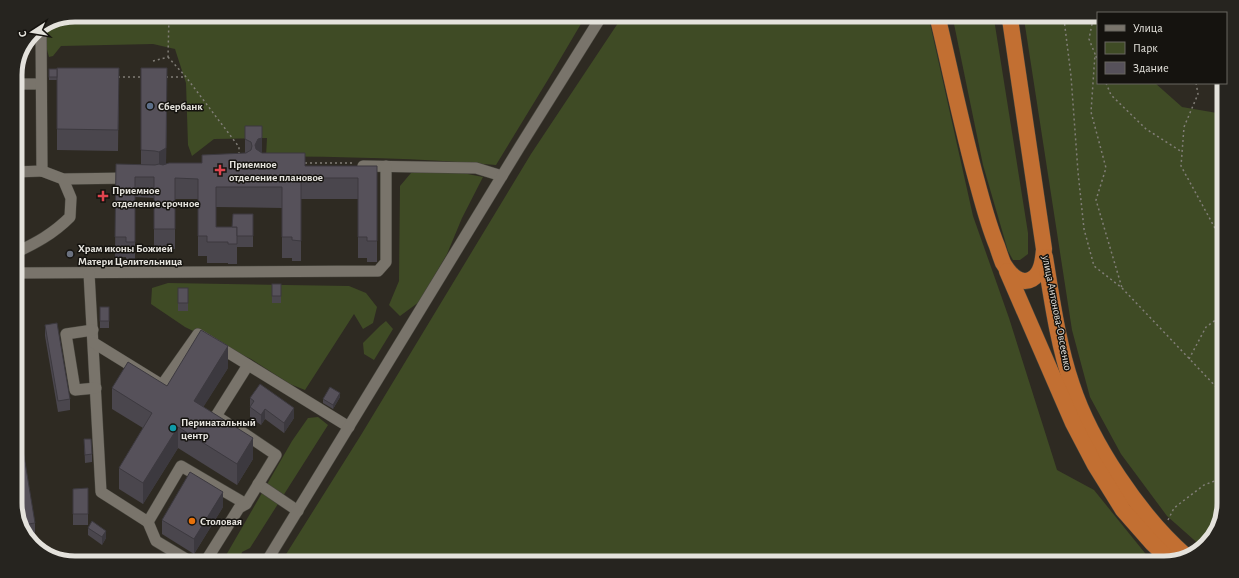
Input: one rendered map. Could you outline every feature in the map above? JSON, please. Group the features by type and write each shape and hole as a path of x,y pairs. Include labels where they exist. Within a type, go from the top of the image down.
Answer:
{"highway":[{"name":"улица Антонова-Овсеенко","path":"939,22 987,220 1004,264 1073,423 1095,465 1124,510 1152,543 1166,556"},
{"name":"улица Антонова-Овсеенко","path":"1010,22 1044,249 1063,356 1072,386 1084,414 1104,453 1121,480 1162,533 1182,552"},
{"path":"1004,264 1019,280 1024,282 1029,281 1034,278 1040,270 1044,249"}],"street":[{"path":"270,556 598,22"},
{"path":"41,52 42,171"},
{"path":"22,84 40,84"},
{"path":"355,166 476,168 502,176"},
{"path":"22,272 378,271 386,262 386,166"},
{"path":"22,172 42,171 63,179 142,178"},
{"path":"22,250 40,242 60,228 70,217 71,198 63,179"},
{"path":"89,273 101,492 148,522 156,541 181,556"},
{"path":"93,330 66,334 75,390 96,388"},
{"path":"94,343 162,385 198,334 349,427"},
{"path":"209,556 239,508 246,504 276,455 216,416 248,365"},
{"path":"148,522 181,466 246,504"},
{"path":"258,484 298,511"}],"path":[{"path":"169,22 168,57 186,77 239,147 239,161"},
{"path":"1064,22 1084,228 1094,266 1122,288 1217,388"},
{"path":"1092,22 1089,39 1097,59"},
{"path":"1095,54 1092,112 1106,168 1096,200 1122,288"},
{"path":"153,61 168,57"},
{"path":"117,77 147,77"},
{"path":"163,77 186,77"},
{"path":"1106,84 1111,95 1146,129 1182,152"},
{"path":"1196,84 1198,94 1184,127 1181,166 1217,232"},
{"path":"1189,359 1206,327 1217,319"},
{"path":"1162,533 1174,508 1204,485 1217,480"}],"green space":[{"path":"75,22 582,22 496,165 410,159 266,156 267,138 214,139 192,156 188,145 186,83 175,49 153,44 61,46 53,56 49,57 48,52 52,52 52,28 65,23"},
{"path":"619,22 930,22 973,216 1009,318 1057,470 1094,490 1147,556 285,556 361,435 531,154"},
{"path":"954,22 994,22 1028,233 1028,254 1020,260 1013,260 1008,251 983,165"},
{"path":"1024,22 1097,22 1097,84 1156,84 1182,107 1217,113 1217,503 1213,523 1206,535 1198,544 1167,516 1121,454 1090,397 1072,330"},
{"path":"442,169 483,177 462,218 447,254 419,302 400,316 389,305 399,281 400,186 411,173"},
{"path":"168,283 349,286 366,293 377,307 373,323 363,329 354,314 305,390 290,384 251,359 185,327 151,304 152,288"},
{"path":"386,321 393,329 374,360 364,354 363,343"},
{"path":"318,417 328,425 250,548 242,552 241,556 226,556 292,441 308,418"}],"building":[{"path":"57,68 119,68 118,130 57,129"},
{"path":"141,68 167,68 166,148 159,152 141,150"},
{"path":"49,69 57,69 57,77 49,77"},
{"path":"245,126 262,126 262,138 258,139 255,145 256,149 262,153 305,153 305,166 377,166 377,241 367,241 367,237 358,237 358,178 301,178 301,241 292,240 292,237 282,237 282,187 216,187 216,227 237,227 237,244 228,244 228,242 207,242 207,236 198,236 198,179 175,178 175,229 154,229 154,177 135,177 135,242 126,242 126,237 115,237 116,164 163,165 169,163 202,163 202,155 246,153 251,150 252,146 251,142 245,139"},
{"path":"233,214 253,214 253,236 237,236 237,227 232,227"},
{"path":"272,284 281,284 281,296 272,296"},
{"path":"178,288 188,288 188,303 178,303"},
{"path":"100,307 109,307 109,321 100,321"},
{"path":"57,323 70,399 58,401 45,325"},
{"path":"201,330 228,346 194,401 253,438 237,464 178,427 143,483 119,468 152,413 112,388 128,362 167,386"},
{"path":"260,384 294,408 284,423 265,409 261,415 250,407 254,401 250,398"},
{"path":"330,387 340,393 333,405 323,399"},
{"path":"84,439 91,439 92,454 85,455"},
{"path":"22,444 35,523 27,524 23,513"},
{"name":"Столовая","path":"190,472 223,492 194,539 162,520"},
{"path":"88,488 88,514 73,514 73,489"},
{"path":"92,521 106,531 102,537 88,528"}],"place":[{"name":"Сбербанк","path":"150,106"},
{"name":"Приемное отделение плановое","path":"220,170"},
{"name":"Приемное отделение срочное","path":"103,196"},
{"name":"Храм иконы Божией Матери Целительница","path":"70,254"},
{"name":"Перинатальный центр","path":"173,428"},
{"name":"Столовая","path":"192,521"}]}
